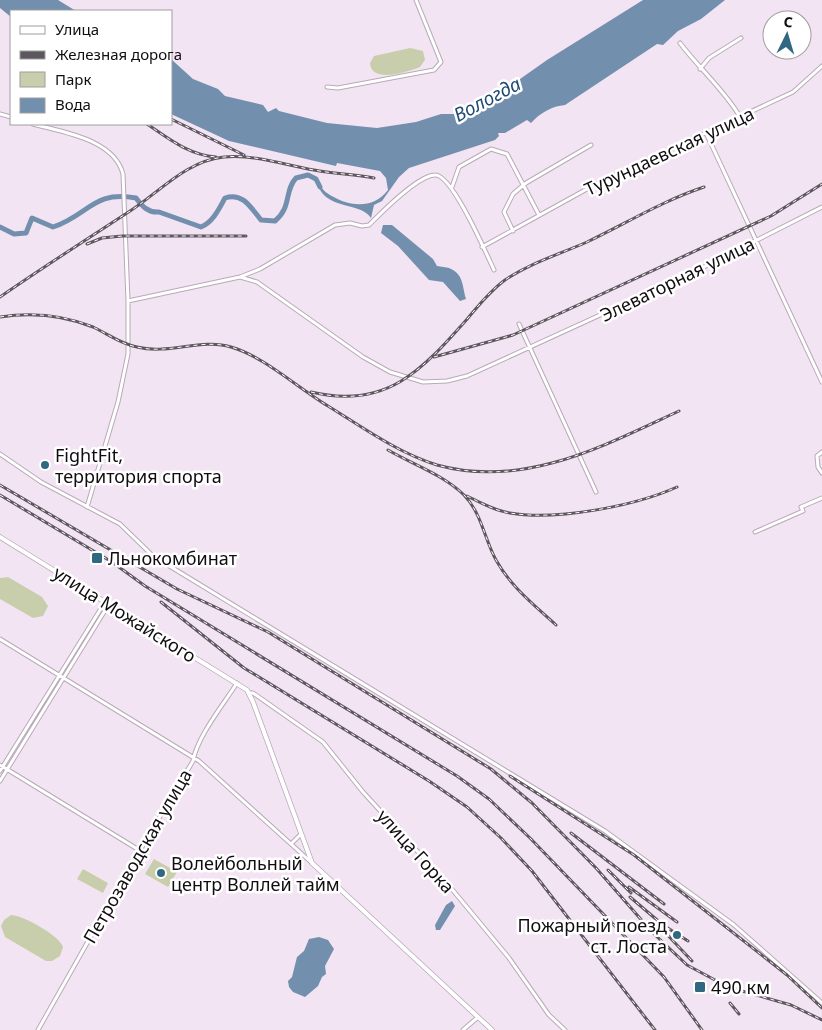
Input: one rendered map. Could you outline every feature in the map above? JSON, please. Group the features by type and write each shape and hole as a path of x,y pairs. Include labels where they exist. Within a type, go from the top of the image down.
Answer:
{"main road":[{"name":"улица Можайского","path":"0,537 237,683 249,693"},
{"path":"249,693 312,864 492,1030"}],"street":[{"path":"327,88 338,88 434,70 441,62 416,0"},
{"path":"700,69 708,58 740,38"},
{"path":"680,44 700,69 730,99 740,117"},
{"name":"Турундаевская улица","path":"482,247 596,184 793,92 822,66"},
{"path":"36,125 80,138 105,150 119,165 124,189 129,345 124,378 87,505"},
{"path":"706,133 822,382"},
{"path":"513,231 504,212 513,194 524,185 591,145"},
{"path":"452,187 459,167 491,149 507,154 540,215"},
{"path":"128,301 240,277 260,269 335,225 350,222 362,226 369,225 399,196 432,175 441,176 452,187 494,270"},
{"name":"Элеваторная улица","path":"240,277 257,282 367,360 407,379 434,382 457,379 530,348 694,272 822,207"},
{"path":"520,324 596,492"},
{"path":"822,452 817,456 818,467 822,473"},
{"path":"0,454 25,472 74,501 87,505 120,524 153,556 530,784 636,852 758,944 822,1003"},
{"path":"755,532 802,511 801,507 822,498"},
{"path":"0,781 107,603"},
{"path":"0,639 194,757 312,864"},
{"path":"0,771 1,766 62,677"},
{"name":"Петрозаводская улица","path":"38,1030 139,850 237,683"},
{"name":"улица Горка","path":"249,693 253,693 320,739 363,792 453,890 509,958 549,1015 565,1030"},
{"path":"1,766 139,850"},
{"path":"291,844 301,834"},
{"path":"463,1030 477,1018"}],"green space":[{"path":"410,48 423,51 425,60 420,67 391,75 376,73 372,69 370,63 374,56"},
{"path":"8,577 42,597 48,606 43,616 33,618 0,599 0,578"},
{"name":"Волейбольный центр Воллей тайм","path":"154,859 177,872 168,887 145,874"},
{"path":"83,869 108,883 103,893 77,879"},
{"path":"11,915 32,922 55,937 63,947 60,956 52,961 46,961 5,937 1,926 4,920"}],"water":[{"path":"0,0 58,0 74,10 10,10 10,16 0,8"},
{"path":"643,0 725,0 701,19 678,31 663,45 657,44 565,105 546,111 531,123 527,120 505,133 498,133 499,136 495,140 409,168 399,177 382,201 374,205 371,218 359,209 334,202 321,191 317,182 326,192 342,201 367,204 382,197 388,190 386,178 380,171 337,163 336,166 229,141 172,114 172,60 193,79 218,89 225,96 263,105 268,112 276,108 279,111 327,123 377,128 416,122 441,114 457,114 473,107 479,99 485,100 500,93 547,60"},
{"path":"383,225 392,225 433,259 437,266 454,271 462,281 466,299 460,301 443,282 429,280 398,246 381,233"},
{"path":"452,901 455,906 440,930 436,930 435,925 446,905"},
{"path":"319,937 328,940 334,949 325,966 326,974 322,977 318,986 305,997 293,992 289,987 288,981 292,977 297,957 304,951 309,939"}],"waterway":[{"path":"0,227 14,234 26,233 32,218 53,227 65,222 100,200 122,196 136,198 148,210 201,227 212,219 225,198 231,197 237,197 246,202 261,220 275,221 284,210 290,188 296,178 308,175 316,179 320,187"}],"railway":[{"path":"172,119 244,155"},
{"path":"148,125 188,150 216,157"},
{"path":"0,297 138,205 184,171 210,160 235,156 247,157 303,168 374,178"},
{"path":"434,357 513,335 771,216 822,184"},
{"path":"311,392 338,396 361,395 382,390 401,381 435,354 485,298 505,280 545,259 587,242 659,206 704,187"},
{"path":"87,244 102,238 122,236 246,236"},
{"path":"0,317 24,315 59,317 93,327 125,344 149,349 208,344 231,347 255,357 317,399 394,447 437,465 469,471 501,472 532,468 562,460 621,438 679,411"},
{"path":"388,450 437,476 464,495 475,510 492,552 502,570 523,595 556,625"},
{"path":"0,485 177,589 268,632 491,769 532,803 596,868 652,932 687,965 728,987 791,1005 822,1020"},
{"path":"467,496 505,512 550,515 618,506 677,487"},
{"path":"0,495 112,562 145,586 457,776 489,799 530,838 664,977 702,1030"},
{"path":"161,602 244,668 429,781 467,807 501,838 532,871 655,1030"},
{"path":"510,776 634,855 787,975 822,1008"},
{"path":"571,833 664,904"},
{"path":"608,870 631,893"},
{"path":"629,887 677,922"},
{"path":"630,897 663,925 688,941"},
{"path":"661,928 692,961"},
{"path":"730,1003 739,1014"}],"place":[{"name":"FightFit, территория спорта","path":"45,465"},
{"name":"Льнокомбинат","path":"97,558"},
{"name":"Волейбольный центр Воллей тайм","path":"161,873"},
{"name":"Пожарный поезд ст. Лоста","path":"677,935"},
{"name":"490 км","path":"700,987"}],"water label":[{"name":"Вологда","path":"487,99"}]}
